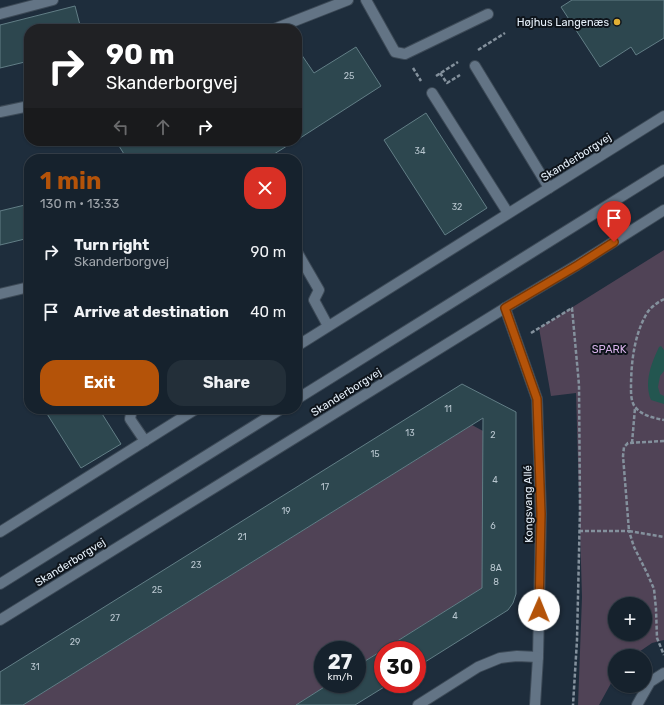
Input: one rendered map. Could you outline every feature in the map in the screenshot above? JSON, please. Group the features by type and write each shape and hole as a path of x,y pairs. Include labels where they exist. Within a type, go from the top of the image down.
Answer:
{"street":[{"path":"0,14 53,0"},
{"path":"287,24 348,0"},
{"path":"366,0 395,52 404,54 488,14"},
{"path":"475,66 549,188"},
{"path":"432,93 508,213"},
{"path":"0,112 24,107"},
{"name":"Skanderborgvej","path":"302,343 664,116"},
{"name":"Skanderborgvej","path":"302,396 664,170"},
{"name":"Skanderborgvej","path":"0,620 505,308 578,265 664,210"},
{"path":"302,261 319,290 314,300 328,326"},
{"path":"0,294 24,288"},
{"name":"Kongsvang Allé","path":"505,308 537,399 541,514 538,657 535,705"},
{"path":"131,414 130,418 145,441"},
{"path":"0,532 188,414"},
{"name":"Skanderborgvej","path":"0,584 273,414"},
{"path":"418,705 478,667 500,658 517,656 538,657"},
{"path":"637,705 650,682 664,673"}],"path":[{"path":"472,53 505,33"},
{"path":"404,54 422,84"},
{"path":"434,77 459,61"},
{"path":"440,73 447,83 475,66"},
{"path":"632,442 635,408 632,398 632,359 642,323 648,311 664,299"},
{"path":"517,342 572,308 579,385 577,640 573,705"},
{"path":"635,408 652,418 664,420"},
{"path":"664,441 628,443 624,447 623,456 629,531 634,547 654,589 658,638 664,655"},
{"path":"579,531 629,531 664,537"}],"green space":[{"name":"SPARK","path":"664,250 664,640 652,643 643,649 608,649 608,689 599,705 578,705 582,597 576,393 551,396 539,328"},
{"path":"472,425 483,431 482,588 397,641 374,641 374,655 366,660 366,641 314,641 315,693 296,705 23,705"}],"shaded area":[{"path":"661,346 664,350 664,371 660,376 658,387 660,394 664,396 664,404 651,400 648,387 651,366 659,347"}],"building":[{"name":"Højhus Langenæs","path":"572,0 664,0 664,38 636,55 631,47 600,67 561,7"},
{"path":"75,6 80,24 24,24 24,62 0,68 0,25"},
{"path":"356,47 381,86 302,137 302,55 314,73"},
{"path":"426,113 487,208 445,235 384,140"},
{"path":"119,146 287,146 274,154 124,154"},
{"path":"24,205 24,239 0,245 0,211"},
{"path":"462,384 516,412 516,594 513,603 508,610 426,661 426,641 397,641 482,588 483,418 23,705 0,705 0,672"},
{"path":"47,414 102,414 121,444 81,468"},
{"path":"374,656 374,693 355,705 296,705 315,693 366,693 366,660"}],"place":[{"name":"Højhus Langenæs","path":"617,22"}],"route":[{"path":"539,610 541,514 537,399 505,308 614,242"}]}
